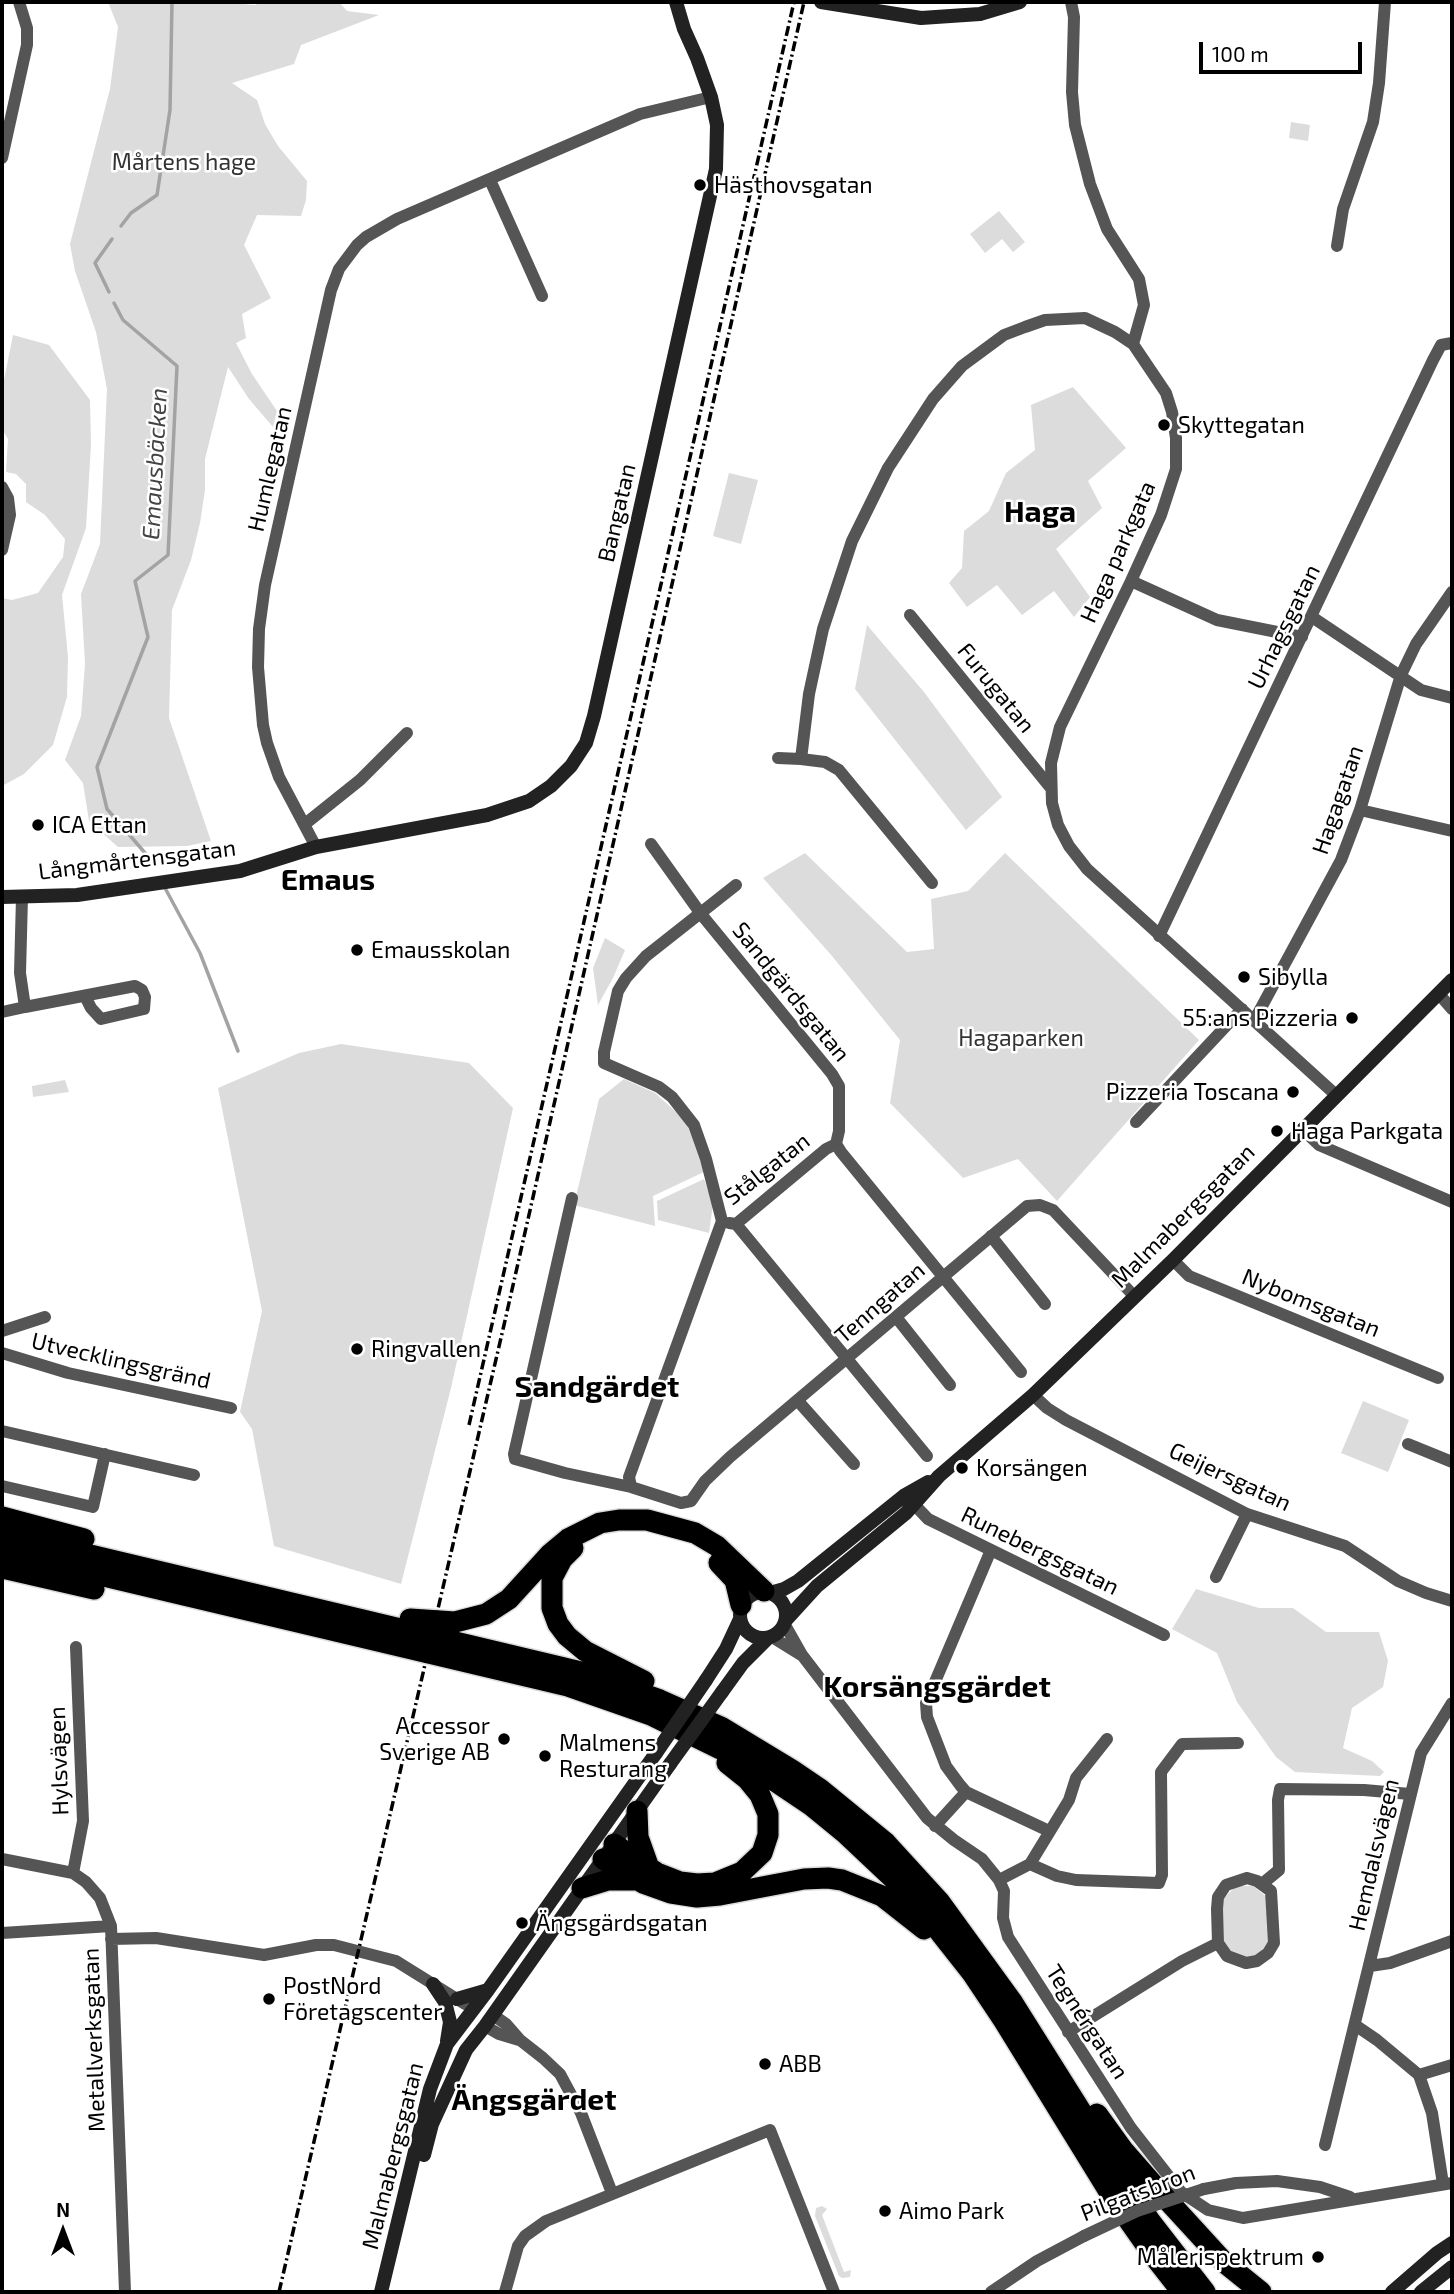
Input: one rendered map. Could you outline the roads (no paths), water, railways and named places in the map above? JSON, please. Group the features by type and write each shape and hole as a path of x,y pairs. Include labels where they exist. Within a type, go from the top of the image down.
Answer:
{"highway":[{"path":"2,1517 208,1573 235,1588"},
{"path":"373,1621 393,1617 455,1622 486,1614 509,1599 550,1554 568,1539 600,1523 619,1520 647,1520 695,1533 717,1546 767,1592"},
{"path":"671,1705 666,1690 630,1675 586,1651 567,1636 558,1624 550,1591 552,1578 562,1559 577,1544 622,1529 648,1531 666,1536 698,1548 730,1573 735,1580 741,1612"},
{"path":"2,1534 581,1672 671,1705 721,1727 792,1770 820,1789 886,1843 926,1884 976,1948 1013,2003 1150,2221 1205,2292"},
{"path":"2,1552 568,1686 651,1715 745,1761 812,1806 882,1867 948,1941 1004,2021 1113,2198 1182,2292"},
{"path":"2,1568 132,1597 217,1603"},
{"path":"582,1888 643,1873 680,1882 707,1884 742,1872 762,1853 769,1825 768,1814 760,1794 747,1779 717,1756 711,1743"},
{"path":"637,1811 643,1873"},
{"path":"601,1847 671,1893 697,1897 814,1878 828,1878 861,1886 882,1896 919,1924 948,1956 990,2017 1004,2021"},
{"path":"1058,2075 1066,2077 1123,2150 1225,2263 1261,2292"}],"main road":[{"name":"Bangatan","path":"316,847 509,810 529,801 551,786 571,766 586,743 603,679 707,214 717,153 717,125 711,96 676,2"},
{"path":"821,2 921,18 980,14 1020,2"},
{"name":"Långmårtensgatan","path":"2,897 77,895 240,871 316,847"},
{"name":"Malmabergsgatan","path":"767,1592 784,1589 799,1581 909,1500 1033,1395 1173,1261 1452,980"},
{"name":"Malmabergsgatan","path":"785,1623 817,1587 909,1500"},
{"path":"767,1592 780,1599 785,1606 785,1623 770,1638 754,1637 746,1632 741,1612 755,1593 767,1592"},
{"name":"Malmabergsgatan","path":"391,2292 432,2124 466,2050 582,1888 601,1847 656,1753 706,1680 741,1612"},
{"name":"Malmabergsgatan","path":"382,2292 430,2090 447,2044 601,1847 637,1811 743,1663 770,1638"},
{"path":"433,1984 445,2002 450,2022 447,2044"},
{"path":"457,1999 488,1990"},
{"path":"474,2009 489,2020"},
{"path":"1392,2292 1452,2243"},
{"path":"1421,2292 1452,2267"}],"street":[{"path":"2,158 6,118 27,45 27,29 19,2"},
{"path":"1072,2 1072,92 1075,125 1090,184 1107,229 1139,279 1144,305 1133,344"},
{"path":"1338,246 1343,209 1373,122 1381,66 1385,2"},
{"name":"Humlegatan","path":"316,847 279,777 265,734 258,667 265,585 331,290 344,262 366,237 397,219 640,114 711,96"},
{"path":"490,180 542,296"},
{"name":"Haga parkgata","path":"801,759 809,694 823,629 852,541 888,468 933,399 962,366 982,350 1004,335 1045,320 1085,318 1099,323 1133,344 1166,393 1172,412 1177,456 1172,486 1131,581 1060,727 1051,763 1050,787 1058,825 1069,846 1087,869 1336,1095"},
{"name":"Urhagsgatan","path":"1159,936 1433,360 1441,345 1452,343"},
{"path":"2,487 8,498 10,515 2,550"},
{"path":"1131,581 1217,620 1302,637"},
{"name":"Hagagatan","path":"1255,1019 1336,870 1360,810 1401,674 1416,644 1452,592"},
{"name":"Furugatan","path":"910,615 1050,787"},
{"path":"1312,617 1401,674 1421,690 1452,698"},
{"path":"305,824 360,780 407,733"},
{"path":"778,758 825,762 839,770 932,883"},
{"path":"1360,810 1452,831"},
{"name":"Sandgärdsgatan","path":"651,844 701,914 832,1074 839,1086 839,1131 836,1144"},
{"path":"572,1198 515,1459 554,1471 631,1487 629,1477 722,1221 694,1125 672,1097 659,1087 604,1063 604,1052 618,992 626,978 646,956 736,885"},
{"path":"22,897 20,973 25,1007"},
{"path":"1439,994 1452,1009"},
{"path":"2,1012 85,996"},
{"path":"1136,1122 1242,1009"},
{"path":"1302,1129 1319,1144 1452,1202"},
{"path":"836,1144 1021,1372"},
{"name":"Stålgatan","path":"722,1221 736,1224 826,1149 836,1144"},
{"name":"Tenngatan","path":"631,1487 681,1503 691,1501 705,1481 730,1457 1027,1206 1040,1205 1053,1210 1135,1297"},
{"path":"736,1224 927,1456"},
{"path":"991,1236 1045,1304"},
{"name":"Nybomsgatan","path":"1173,1261 1189,1276 1438,1378"},
{"name":"Utvecklingsgränd","path":"2,1331 45,1317"},
{"path":"896,1317 950,1385"},
{"name":"Utvecklingsgränd","path":"2,1353 68,1373 231,1408"},
{"name":"Geijersgatan","path":"1033,1395 1047,1408 1066,1419 1247,1514 1345,1546 1398,1581 1452,1601"},
{"path":"798,1401 855,1464"},
{"path":"2,1431 194,1475"},
{"path":"1408,1444 1452,1462"},
{"path":"2,1486 93,1507 105,1454"},
{"name":"Runebergsgatan","path":"909,1500 928,1519 1164,1635"},
{"path":"1216,1577 1247,1514"},
{"path":"991,1550 926,1703 927,1717 946,1766 967,1792 1049,1831"},
{"path":"785,1623 802,1655 905,1790 935,1826 982,1860 999,1880 1030,1864 1069,1800 1076,1777 1107,1739"},
{"path":"770,1638 802,1655"},
{"name":"Hylsvägen","path":"73,1873 83,1821 76,1647"},
{"name":"Hemdalsvägen","path":"1325,2145 1421,1753 1452,1703"},
{"path":"1030,1864 1076,1881 1159,1883 1162,1875 1161,1772 1182,1744 1238,1743"},
{"path":"1262,1884 1279,1870 1280,1788 1410,1794"},
{"path":"935,1826 967,1792"},
{"path":"2,1859 73,1873"},
{"name":"Metallverksgatan","path":"73,1873 86,1882 100,1898 111,1932 125,2292"},
{"path":"1247,1878 1262,1884 1271,1892 1272,1948 1257,1961 1246,1963 1227,1956 1218,1943 1217,1903 1222,1890 1226,1885 1240,1879 1247,1878"},
{"name":"Tegnérgatan","path":"999,1880 1004,1892 1003,1918 1007,1937 1131,2128 1181,2192 1198,2204 1220,2214 1243,2218 1448,2184"},
{"path":"2,1933 111,1932 264,1955 316,1945 334,1945 397,1961 474,2009"},
{"path":"1370,1966 1390,1963 1452,1941"},
{"path":"1068,2032 1182,1961 1218,1943"},
{"path":"489,2020 499,2034 520,2040 559,2074 581,2113 612,2193"},
{"path":"1355,2025 1419,2075 1432,2113 1448,2184"},
{"path":"1419,2075 1452,2065"},
{"path":"505,2292 512,2262 525,2236 546,2221 770,2130 834,2292"},
{"name":"Pilgatsbron","path":"991,2292 1037,2261 1084,2236 1137,2211 1204,2189 1236,2183 1277,2181 1320,2187 1354,2198"}],"waterway":[{"name":"Emausbäcken","path":"121,226 131,213 157,195 170,110 172,2"},
{"name":"Emausbäcken","path":"109,292 95,263 112,239"},
{"name":"Emausbäcken","path":"114,303 123,320 177,366 168,555 135,581 148,637 97,767 107,809 152,861"},
{"name":"Emausbäcken","path":"165,888 200,953 238,1051"}],"railway":[{"path":"469,1425 794,2"},
{"path":"279,2292 504,1325 804,2"}],"place":[{"name":"Hästhovsgatan","path":"700,185"},
{"name":"Skyttegatan","path":"1164,425"},
{"name":"ICA Ettan","path":"38,825"},
{"name":"Emausskolan","path":"357,950"},
{"name":"Sibylla","path":"1244,977"},
{"name":"55:ans Pizzeria","path":"1352,1018"},
{"name":"Pizzeria Toscana","path":"1293,1092"},
{"name":"Haga Parkgata","path":"1277,1131"},
{"name":"Ringvallen","path":"357,1349"},
{"name":"Korsängen","path":"962,1468"},
{"name":"Accessor Sverige AB","path":"504,1739"},
{"name":"Malmens Resturang","path":"545,1756"},
{"name":"Ängsgärdsgatan","path":"522,1923"},
{"name":"PostNord Företagscenter","path":"269,1999"},
{"name":"ABB","path":"765,2064"},
{"name":"Aimo Park","path":"885,2211"},
{"name":"Målerispektrum","path":"1318,2257"}],"district":[{"name":"Haga","path":"1040,512"},
{"name":"Emaus","path":"328,880"},
{"name":"Sandgärdet","path":"597,1387"},
{"name":"Korsängsgärdet","path":"937,1687"},
{"name":"Ängsgärdet","path":"534,2100"}],"park label":[{"name":"Mårtens hage","path":"184,162"},
{"name":"Hagaparken","path":"1021,1038"}]}
